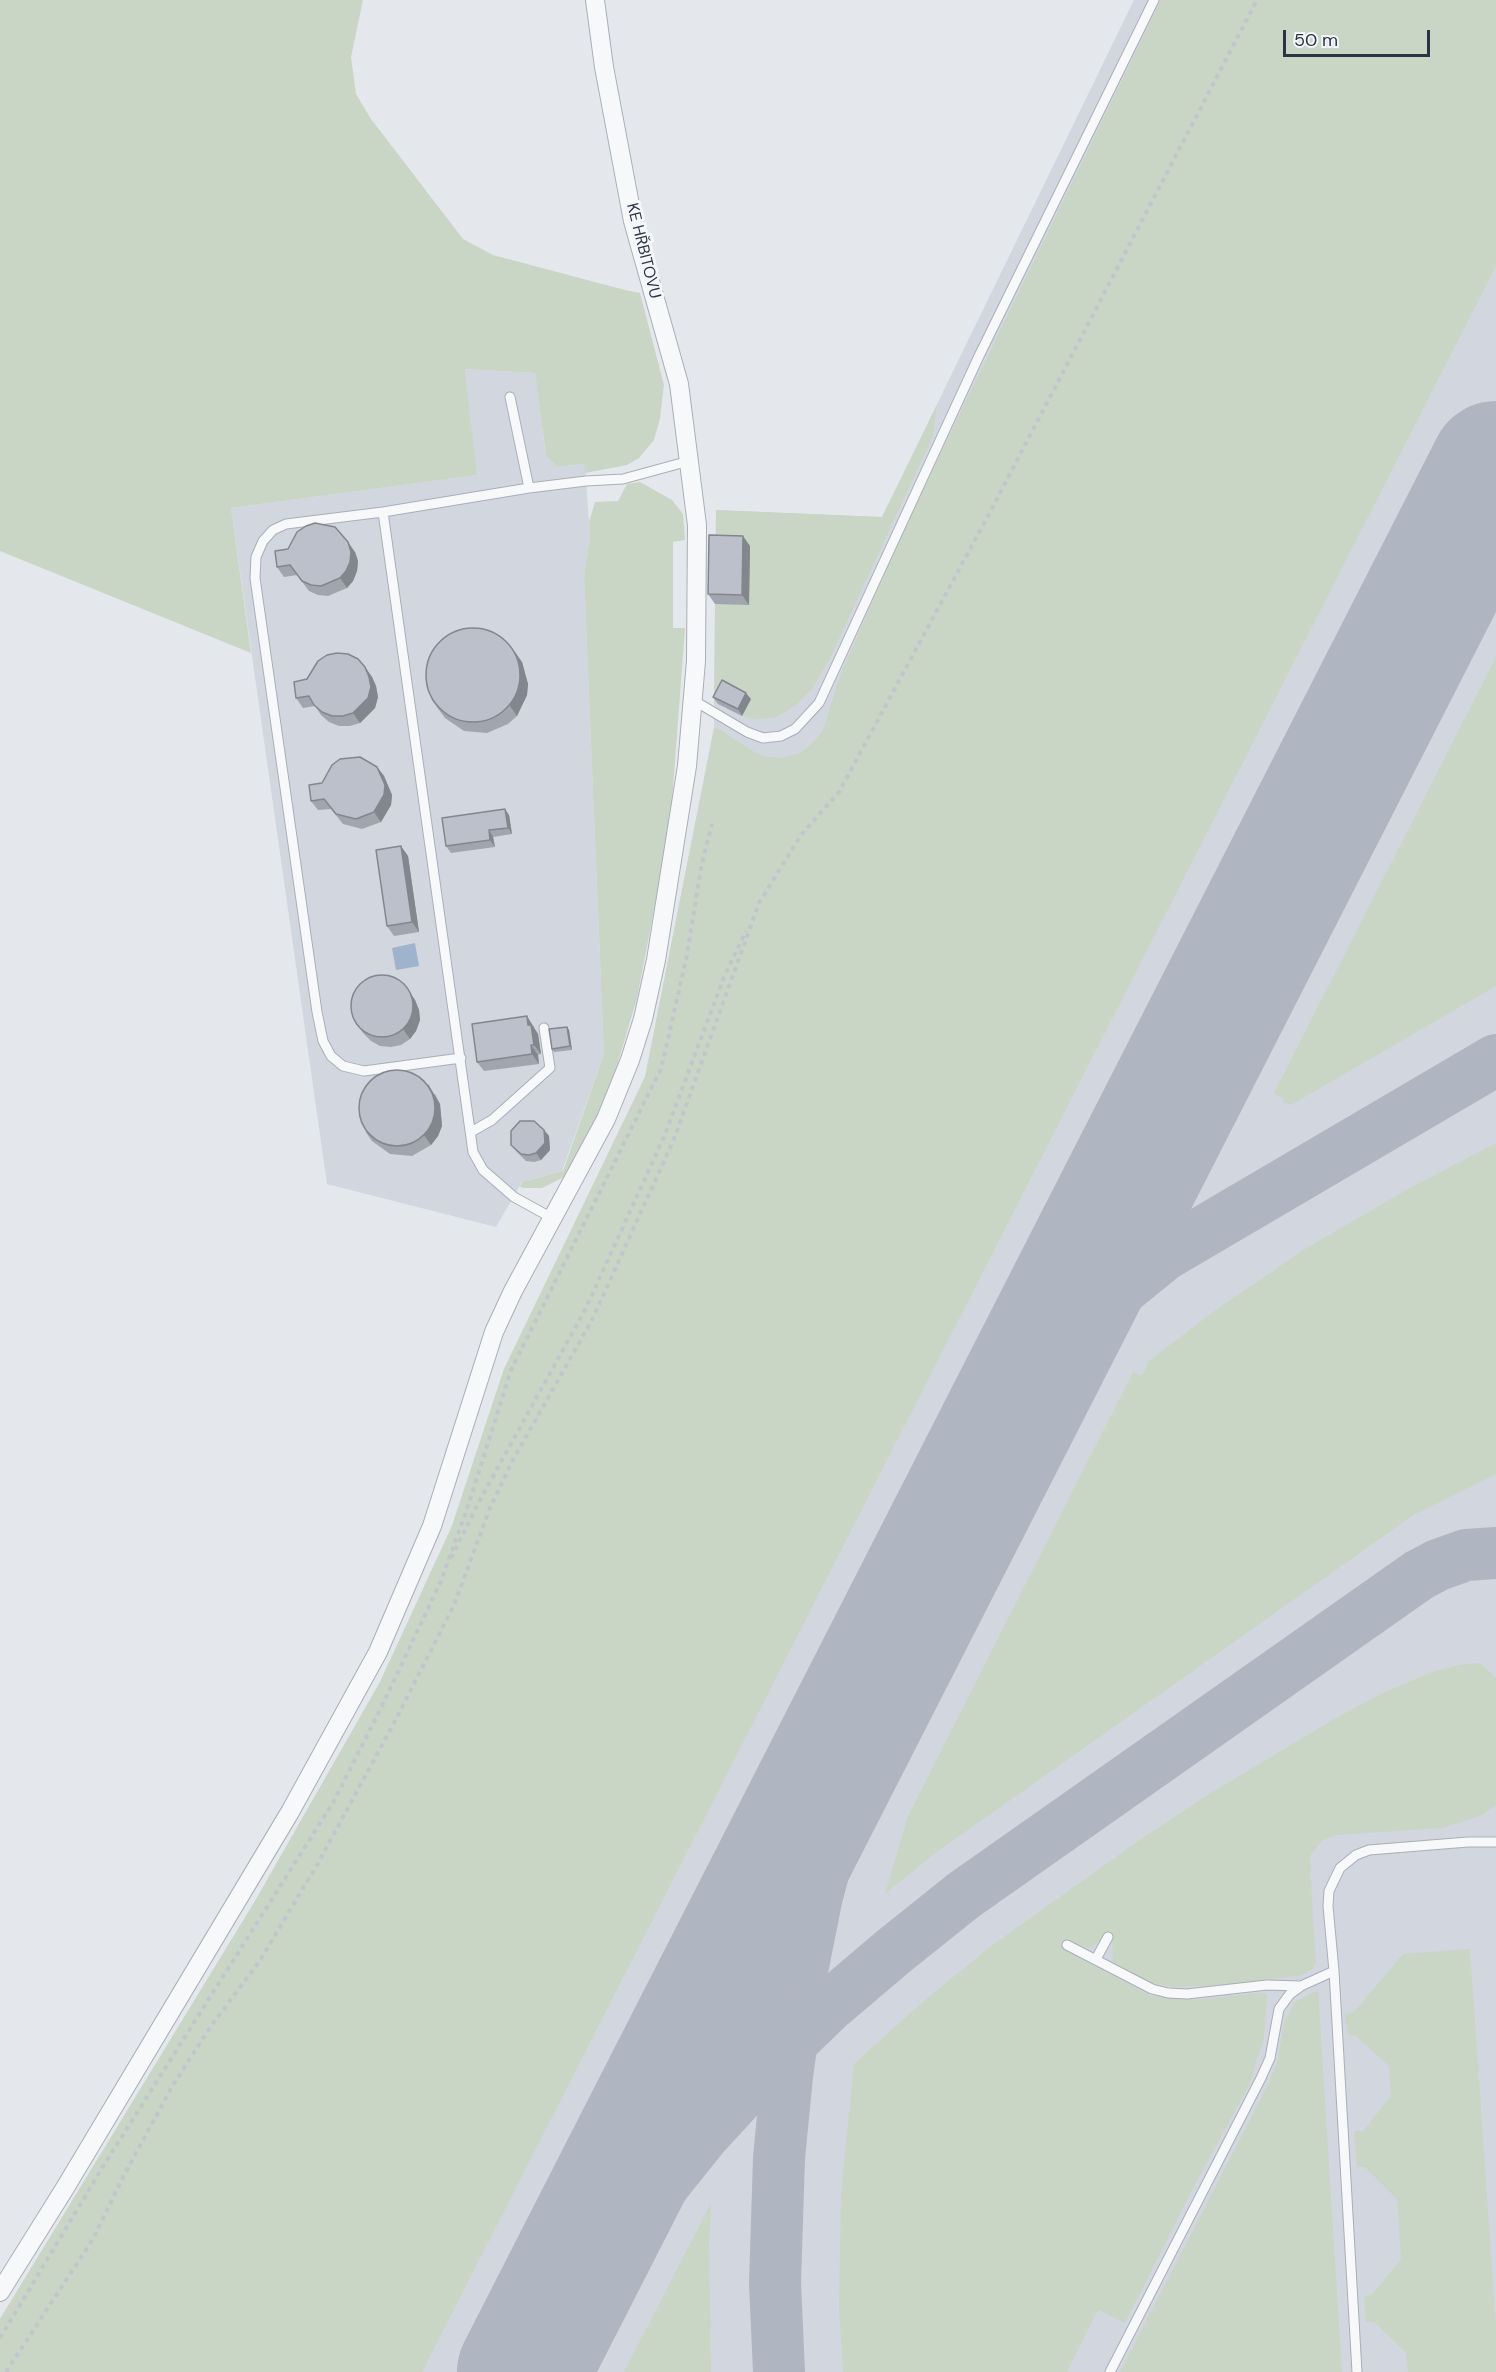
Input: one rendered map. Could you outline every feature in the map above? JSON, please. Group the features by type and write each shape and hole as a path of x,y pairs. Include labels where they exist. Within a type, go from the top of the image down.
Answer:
{"street":[{"name":"KE HŘBITOVU","path":"0,2292 266,1853 373,1661 398,1609 432,1526 494,1332 513,1291 606,1119 630,1060 643,1019 656,960 687,766 696,661 698,548 679,384 633,221 604,67 595,0"}],"lane":[{"path":"692,700 747,732 763,738 781,736 795,729 819,703 979,356 1154,0"},
{"path":"510,397 530,488"},
{"path":"461,1058 364,1071 343,1066 331,1056 323,1041 316,1012 255,578 256,557 263,542 273,530 286,524 383,512 530,488 622,479 689,461"},
{"path":"383,512 473,1152 483,1170 514,1197 552,1218"},
{"path":"471,1132 492,1120 550,1068 544,1028"},
{"path":"1357,2372 1328,1898 1340,1868 1356,1855 1369,1850 1496,1842"},
{"path":"1096,1959 1108,1937"},
{"path":"1067,1945 1152,1989 1168,1993 1187,1994 1268,1985 1300,1986"},
{"path":"1110,2372 1261,2078 1270,2058 1279,2008 1300,1986 1334,1971"}],"path":[{"path":"441,1581 481,1498 585,1310 664,1137 724,977 759,903 801,835 839,792 994,504 1257,0"},
{"path":"6,2372 93,2239 123,2177 173,2085 211,2026 259,1962 317,1865 395,1721 454,1605 490,1508 514,1458 592,1320 674,1138 759,903"}],"shaded area":[{"path":"1134,0 1496,0 1496,2372 0,2372 0,2319 255,1901 380,1682 452,1526 504,1369 645,1077 714,728 716,510 882,517"},
{"path":"465,369 535,373 546,456 558,467 585,464 590,537 584,576 604,1054 562,1171 522,1182 496,1227 327,1184 231,508 476,475"}],"green space":[{"path":"0,0 363,0 351,57 356,94 371,119 463,239 493,255 640,293 664,385 660,418 654,440 639,458 627,465 585,473 584,464 558,467 546,456 535,373 465,369 477,475 231,508 251,653 0,551"},
{"path":"1161,0 1496,0 1496,266 422,2372 0,2372 0,2319 255,1901 380,1682 452,1526 504,1369 645,1077 714,728 756,753 767,757 782,758 800,753 814,742 823,730 840,676 907,522"},
{"path":"937,405 933,436 831,656 814,686 795,706 775,718 754,719 742,716 750,699 714,703 716,510 882,517"},
{"path":"640,482 672,500 683,514 685,540 673,542 673,628 685,628 670,827 637,998 607,1100 564,1177 542,1188 525,1188 520,1187 522,1182 563,1171 604,1054 584,576 590,537 589,522 595,502 618,501 627,484"},
{"path":"1496,657 1496,986 1291,1105 1283,1102 1284,1099 1274,1093"},
{"path":"1496,1143 1496,1474 1415,1514 934,1854 885,1894 908,1816 1133,1372 1142,1376 1149,1361 1213,1312 1305,1249 1408,1189"},
{"path":"1480,1663 1496,1678 1496,1805 1480,1816 1442,1828 1336,1835 1323,1840 1311,1854 1310,1865 1316,1962 1312,1969 1303,1975 1226,1985 1171,1987 1145,1981 1113,1963 1112,1937 1107,1934 1089,1948 1068,1941 1065,1950 1151,1996 1195,2000 1267,1994 1264,2038 1249,2085 1192,2190 1125,2323 1098,2310 1067,2372 843,2372 839,2310 841,2193 854,2064 925,2000 990,1947 1144,1837 1209,1794 1334,1719 1383,1693 1432,1672 1459,1665"},
{"path":"1470,1949 1496,2327 1496,2372 1408,2372 1406,2353 1374,2322 1366,2322 1364,2296 1372,2295 1401,2259 1397,2199 1365,2167 1357,2167 1354,2131 1363,2131 1391,2096 1389,2066 1356,2036 1348,2035 1345,2014 1354,2012 1403,1954"},
{"path":"1318,1990 1342,2372 1120,2372 1270,2081 1278,2058 1284,2022 1295,2002"},
{"path":"711,2203 709,2244 711,2372 624,2372"}],"water":[{"path":"415,943 419,966 396,970 392,948"}],"building":[{"path":"315,523 335,527 348,542 351,552 350,562 340,578 321,586 302,581 290,565 277,567 275,551 288,549 297,532"},
{"path":"709,535 743,536 742,595 708,594"},
{"path":"473,628 491,631 507,641 517,657 520,675 517,693 507,709 491,719 473,722 455,719 439,709 429,693 426,675 429,657 439,641 455,631"},
{"path":"348,654 358,659 365,667 371,687 368,698 353,713 343,716 332,716 322,712 309,696 296,698 294,682 307,679 318,661 327,655"},
{"path":"722,680 746,693 738,709 713,697"},
{"path":"360,757 377,767 385,785 384,795 374,812 356,819 336,814 324,799 311,801 309,785 322,783 332,765 340,759"},
{"path":"505,809 508,828 489,830 490,840 446,846 442,818"},
{"path":"401,846 412,922 387,926 376,850"},
{"path":"382,975 404,984 413,1006 404,1028 382,1037 360,1028 351,1006 360,984"},
{"path":"527,1016 534,1045 531,1045 532,1054 477,1062 472,1024"},
{"path":"567,1027 570,1046 552,1049 549,1029"},
{"path":"390,1070 404,1070 418,1076 429,1087 435,1101 432,1123 424,1135 404,1146 390,1146 376,1140 365,1129 359,1115 359,1101 365,1087 376,1076"},
{"path":"520,1121 534,1121 544,1130 545,1143 536,1153 521,1154 511,1145 511,1131"}],"taxiway":[{"path":"779,2372 775,2283 779,2158 787,2076 801,1976 817,1896 837,1821 884,1686 929,1582 994,1452 1036,1384 1066,1344 1099,1308 1164,1255 1496,1060"},
{"path":"531,2372 602,2262 703,2136 771,2062 828,2007 964,1895 1419,1575 1466,1555 1496,1553"}],"runway":[{"path":"523,2372 1496,467"}]}
